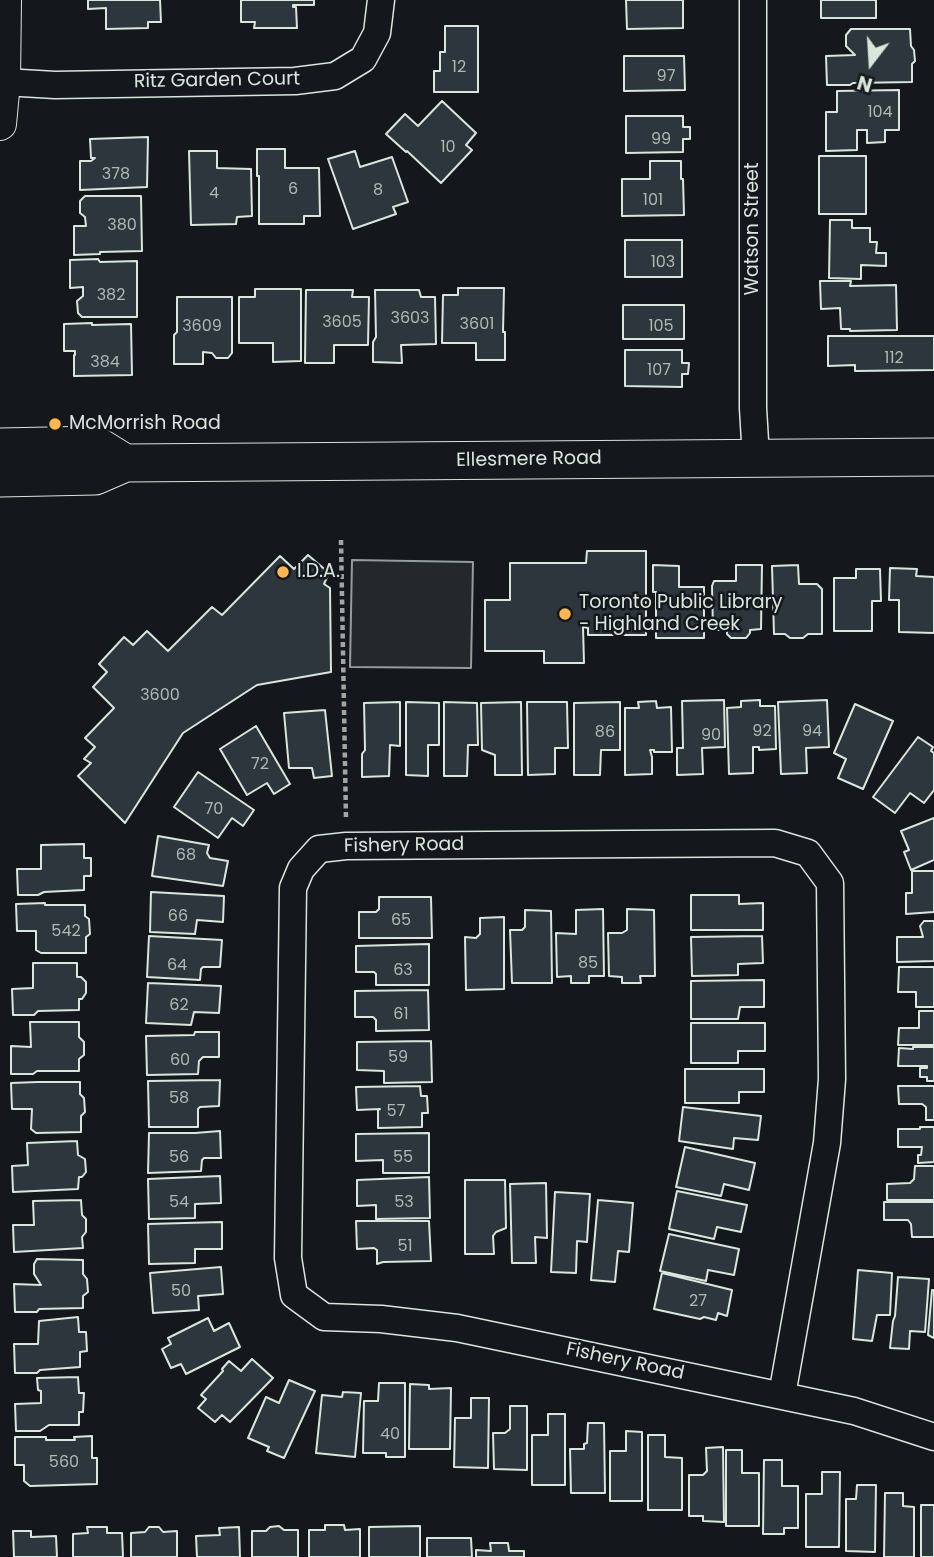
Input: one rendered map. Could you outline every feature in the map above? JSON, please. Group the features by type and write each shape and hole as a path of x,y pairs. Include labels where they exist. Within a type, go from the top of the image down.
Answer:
{"main road":[{"path":"0,447 96,445 125,463"},
{"name":"Ellesmere Road","path":"0,478 95,476 125,463 934,457"}],"street":[{"path":"0,124 4,82 5,0"},
{"name":"Ritz Garden Court","path":"4,82 55,85 295,81 335,75 363,59 377,33 381,0"},
{"name":"Watson Street","path":"753,0 753,408 756,458"},
{"name":"Fishery Road","path":"782,1395 827,1143 832,1079 830,883 808,853 775,844 346,846 319,849 302,869 293,888 288,1258 294,1295 324,1317 381,1319 457,1328 854,1411 934,1437"}],"path":[{"path":"341,540 346,846"}],"shaded area":[{"path":"352,560 473,562 471,668 350,667"}],"building":[{"path":"88,0 160,0 161,22 148,22 148,28 106,29 106,8 88,9"},
{"path":"241,0 314,0 314,5 293,5 296,7 297,28 254,28 255,22 241,22"},
{"path":"626,0 683,0 683,28 627,29"},
{"path":"821,0 876,0 876,18 821,18"},
{"path":"445,26 478,26 478,92 434,92 434,71 440,71 440,52 445,52"},
{"path":"851,29 910,29 915,61 912,64 912,82 827,85 826,56 855,55 846,46 846,35"},
{"path":"624,56 684,56 685,90 624,91"},
{"path":"899,90 899,130 885,130 885,142 867,143 867,130 857,130 857,150 826,151 826,112 837,112 837,91"},
{"path":"442,101 476,133 466,145 472,150 441,183 386,134 405,114 418,126"},
{"path":"626,116 683,116 683,127 690,127 690,139 683,139 683,152 626,153"},
{"path":"148,137 147,187 80,190 80,161 91,161 95,158 91,158 90,139"},
{"path":"257,149 285,149 285,168 319,168 320,216 304,216 304,224 259,224"},
{"path":"189,151 217,151 217,168 251,169 252,216 237,217 236,224 191,225"},
{"path":"355,151 360,167 392,157 408,202 393,207 396,214 353,229 328,159"},
{"path":"819,156 866,156 866,214 819,214"},
{"path":"650,161 681,161 684,215 622,216 622,179 650,179"},
{"path":"85,196 141,196 142,251 74,255 74,226 86,226 85,217 80,213 80,201"},
{"path":"830,220 852,220 852,228 870,228 870,242 877,242 876,253 886,253 886,266 861,265 861,279 829,278"},
{"path":"625,240 682,240 682,277 625,277"},
{"path":"98,259 100,262 137,261 137,317 82,317 78,313 77,301 83,296 83,287 70,288 70,260"},
{"path":"820,281 851,281 850,286 896,285 897,330 841,329 840,308 821,309"},
{"path":"458,288 504,288 505,360 476,360 476,343 442,343 443,295 458,295"},
{"path":"255,289 301,289 301,361 273,362 273,343 239,343 239,297 255,297"},
{"path":"306,290 353,290 352,297 369,297 368,345 334,345 334,363 305,363"},
{"path":"375,290 419,290 421,297 435,297 436,344 401,345 402,363 373,362 373,342 376,337"},
{"path":"177,297 232,297 232,353 228,358 216,358 212,353 203,352 203,364 174,364"},
{"path":"623,305 684,305 684,339 623,339"},
{"path":"64,324 131,324 132,375 74,376 75,351 64,351"},
{"path":"828,336 934,336 934,370 855,371 855,365 828,366"},
{"path":"625,350 682,350 682,363 689,363 688,374 682,374 682,387 625,386"},
{"name":"Toronto Public Library - Highland Creek","path":"587,551 646,551 646,635 588,635 588,628 583,627 584,663 544,663 544,651 485,651 485,600 510,600 510,563 586,563"},
{"path":"308,555 329,573 324,584 330,588 331,672 257,685 183,733 125,823 78,776 91,763 84,759 95,747 85,738 114,708 93,687 107,672 99,664 124,637 133,645 147,631 168,651 212,607 222,615 280,556 294,569"},
{"path":"653,565 679,566 679,587 704,587 704,638 656,638"},
{"path":"736,565 762,565 761,629 750,630 746,638 731,638 727,630 713,630 712,586 714,581 736,581"},
{"path":"798,565 799,584 817,584 822,589 822,634 790,638 785,634 774,634 772,566"},
{"path":"890,568 917,569 916,576 934,577 934,633 899,632 899,600 889,600"},
{"path":"856,569 880,569 881,601 872,601 872,631 834,631 834,578 856,578"},
{"path":"724,700 725,747 702,748 703,774 677,775 677,748 683,748 682,701"},
{"path":"760,700 760,706 775,706 776,749 759,750 759,747 753,747 753,773 729,774 727,708 741,707 741,701"},
{"path":"827,700 829,747 806,748 807,773 781,774 778,702"},
{"path":"656,701 657,708 671,707 672,752 650,750 652,774 625,775 625,708 639,708 638,702"},
{"path":"400,702 400,746 390,745 389,776 362,777 362,754 365,750 364,703"},
{"path":"406,702 439,703 439,745 428,745 428,776 406,775"},
{"path":"444,702 477,703 478,745 468,745 467,776 444,776"},
{"path":"521,702 522,775 495,775 495,755 482,750 481,703"},
{"path":"527,702 567,702 568,748 555,748 555,774 528,775"},
{"path":"620,702 620,750 601,750 600,775 574,775 574,703"},
{"path":"855,704 893,721 863,789 838,778 846,759 834,753"},
{"path":"325,710 332,776 314,778 312,768 289,768 284,713"},
{"path":"256,726 290,784 274,794 267,783 247,795 220,749"},
{"path":"918,737 933,747 934,790 924,803 910,793 895,813 873,797"},
{"path":"198,772 254,810 243,826 232,818 218,838 174,807"},
{"path":"934,818 934,860 911,870 904,852 909,850 901,831"},
{"path":"158,836 209,845 207,853 210,858 228,861 223,886 152,876"},
{"path":"84,844 84,858 91,858 91,876 84,876 84,890 18,895 17,869 41,869 41,845"},
{"path":"912,871 934,871 934,912 906,914 906,893 912,893"},
{"path":"151,892 224,896 223,922 197,920 195,934 150,932"},
{"path":"691,895 739,895 739,904 763,903 763,930 691,930"},
{"path":"379,897 431,897 432,938 359,938 359,912 376,912 379,909"},
{"path":"16,904 85,905 90,934 86,937 86,953 41,953 36,950 36,931 17,931"},
{"path":"603,909 604,976 589,976 589,983 571,983 571,976 557,977 556,933 576,934 576,910"},
{"path":"627,909 654,910 655,976 640,976 641,983 622,983 622,977 609,976 608,933 622,933 627,930"},
{"path":"525,910 551,911 552,983 512,983 510,930 522,930 525,927"},
{"path":"504,917 504,989 466,990 465,937 476,938 480,934 480,918"},
{"path":"924,921 934,921 934,961 897,962 897,937 923,937 920,926"},
{"path":"149,936 222,940 220,967 203,967 200,980 147,977"},
{"path":"762,936 763,963 738,964 738,975 692,976 691,937"},
{"path":"429,944 429,985 376,985 374,972 356,972 356,946"},
{"path":"33,963 77,963 77,977 86,982 86,993 79,999 79,1010 38,1011 34,1015 13,1015 12,989 33,988"},
{"path":"899,967 934,967 934,1007 916,1007 916,992 898,992"},
{"path":"764,980 764,1007 740,1007 738,1019 691,1019 691,981"},
{"path":"148,983 221,986 219,1013 194,1012 191,1025 146,1023"},
{"path":"428,990 429,1030 376,1031 376,1020 373,1017 355,1017 355,991"},
{"path":"919,1011 934,1011 934,1045 898,1045 899,1028 919,1028"},
{"path":"30,1022 79,1022 79,1037 84,1042 84,1055 79,1059 79,1071 11,1074 11,1046 31,1047"},
{"path":"691,1023 765,1023 765,1051 738,1051 738,1063 691,1063"},
{"path":"195,1032 219,1032 219,1057 203,1057 199,1061 198,1074 147,1075 146,1036 194,1035"},
{"path":"431,1041 432,1082 384,1083 384,1071 357,1070 357,1042"},
{"path":"934,1047 934,1081 920,1077 920,1068 927,1066 898,1066 899,1048"},
{"path":"685,1069 764,1069 764,1092 739,1092 739,1103 685,1103"},
{"path":"220,1080 219,1106 198,1109 198,1127 149,1127 148,1081"},
{"path":"80,1082 85,1112 81,1116 81,1132 36,1133 31,1129 32,1109 12,1109 11,1083"},
{"path":"420,1086 421,1096 427,1096 428,1113 422,1113 422,1127 378,1128 380,1109 357,1110 356,1087"},
{"path":"898,1086 934,1086 934,1120 926,1120 926,1107 922,1104 899,1104"},
{"path":"683,1107 761,1116 758,1140 734,1138 733,1149 679,1141"},
{"path":"934,1127 934,1162 918,1163 922,1147 898,1147 898,1129"},
{"path":"220,1131 221,1158 204,1158 201,1171 148,1173 149,1133"},
{"path":"429,1133 429,1173 383,1173 383,1160 356,1161 356,1134"},
{"path":"77,1141 78,1155 85,1159 86,1172 79,1177 78,1189 13,1192 12,1166 28,1165 27,1143"},
{"path":"685,1147 755,1163 749,1190 724,1184 721,1196 676,1187"},
{"path":"915,1166 934,1166 934,1200 887,1200 887,1184 910,1183 914,1179"},
{"path":"220,1176 221,1203 195,1204 195,1218 149,1219 148,1179"},
{"path":"429,1177 430,1218 376,1219 376,1205 357,1206 357,1180"},
{"path":"465,1180 505,1180 506,1228 493,1236 494,1254 465,1254"},
{"path":"546,1183 547,1238 535,1237 536,1263 512,1263 510,1184"},
{"path":"677,1191 747,1205 741,1232 717,1227 714,1239 669,1229"},
{"path":"555,1192 590,1194 587,1242 577,1241 576,1273 551,1272"},
{"path":"81,1200 82,1215 86,1219 86,1232 82,1237 83,1248 14,1252 13,1225 34,1225 33,1201"},
{"path":"598,1200 633,1203 629,1252 618,1251 615,1282 591,1280"},
{"path":"884,1202 934,1202 934,1237 912,1237 908,1220 884,1220"},
{"path":"356,1221 429,1221 431,1261 377,1264 377,1250 357,1249"},
{"path":"222,1222 222,1249 195,1249 195,1263 149,1264 148,1224"},
{"path":"669,1234 739,1249 734,1275 708,1270 706,1281 660,1271"},
{"path":"37,1259 83,1260 83,1274 87,1279 88,1292 83,1296 83,1308 15,1312 14,1284 41,1285 34,1274"},
{"path":"221,1267 223,1294 198,1296 199,1310 153,1313 150,1273"},
{"path":"858,1270 892,1273 890,1315 877,1315 872,1341 853,1339"},
{"path":"662,1273 732,1290 727,1316 718,1313 716,1320 704,1317 700,1319 654,1309"},
{"path":"898,1277 929,1279 925,1332 910,1331 909,1349 890,1348"},
{"path":"934,1290 934,1338 928,1335"},
{"path":"78,1317 79,1332 86,1332 87,1351 80,1352 80,1367 15,1373 14,1344 38,1344 39,1321"},
{"path":"208,1318 214,1331 229,1323 240,1347 186,1374 181,1364 171,1368 162,1349 171,1344 168,1338"},
{"path":"252,1359 273,1378 230,1422 222,1415 215,1422 198,1408 206,1399 201,1395 229,1361 241,1371"},
{"path":"78,1377 79,1393 84,1393 79,1425 49,1425 40,1431 16,1431 15,1404 41,1403 37,1378"},
{"path":"289,1380 315,1391 284,1458 267,1451 269,1447 248,1438 266,1397 279,1403"},
{"path":"379,1383 405,1383 405,1457 386,1457 386,1453 363,1453 364,1401 378,1401"},
{"path":"410,1384 429,1385 429,1389 451,1388 450,1449 409,1449"},
{"path":"343,1392 361,1393 355,1457 316,1453 322,1395 342,1397"},
{"path":"471,1398 489,1398 488,1468 454,1467 455,1418 471,1418"},
{"path":"510,1406 527,1406 527,1470 494,1469 493,1433 505,1433 510,1429"},
{"path":"548,1414 565,1414 565,1485 532,1485 532,1435 548,1435"},
{"path":"588,1423 604,1423 605,1493 571,1493 570,1449 584,1449"},
{"path":"626,1431 642,1432 642,1501 610,1501 610,1451 626,1451"},
{"path":"648,1435 665,1435 665,1457 682,1458 682,1510 648,1510"},
{"path":"92,1436 92,1458 97,1458 97,1484 30,1486 24,1481 24,1465 15,1465 15,1437 75,1440 74,1437"},
{"path":"723,1447 724,1522 703,1521 703,1516 689,1516 689,1475 703,1475 707,1471 706,1448"},
{"path":"726,1450 742,1450 742,1473 759,1473 759,1526 726,1526"},
{"path":"764,1460 782,1460 782,1486 798,1486 798,1528 784,1528 784,1534 763,1534"},
{"path":"822,1472 840,1472 839,1547 806,1547 806,1494 822,1494"},
{"path":"857,1485 876,1485 875,1552 846,1551 846,1499 856,1499"},
{"path":"885,1493 903,1493 903,1506 914,1507 914,1557 884,1557"},
{"path":"921,1505 934,1505 934,1557 921,1557"},
{"path":"325,1525 344,1525 345,1530 360,1529 360,1557 309,1557 309,1530 325,1530"},
{"path":"279,1526 284,1530 298,1530 298,1557 252,1557 252,1531 266,1531 270,1527"},
{"path":"420,1526 420,1557 369,1557 369,1527"},
{"path":"87,1527 107,1527 107,1533 122,1533 123,1557 73,1557 73,1534 88,1533"},
{"path":"149,1527 159,1527 163,1532 177,1531 177,1557 131,1557 131,1533 145,1532"},
{"path":"239,1527 240,1557 197,1557 196,1536 220,1535 219,1528"},
{"path":"13,1531 31,1531 31,1537 56,1536 57,1557 14,1557"},
{"path":"427,1538 471,1538 472,1557 427,1557"},
{"path":"490,1543 508,1543 509,1551 524,1551 524,1557 476,1557 476,1550 491,1551"}],"place":[{"name":"McMorrish Road","path":"55,424"},
{"name":"I.D.A.","path":"283,572"},
{"name":"Toronto Public Library - Highland Creek","path":"565,614"}]}
